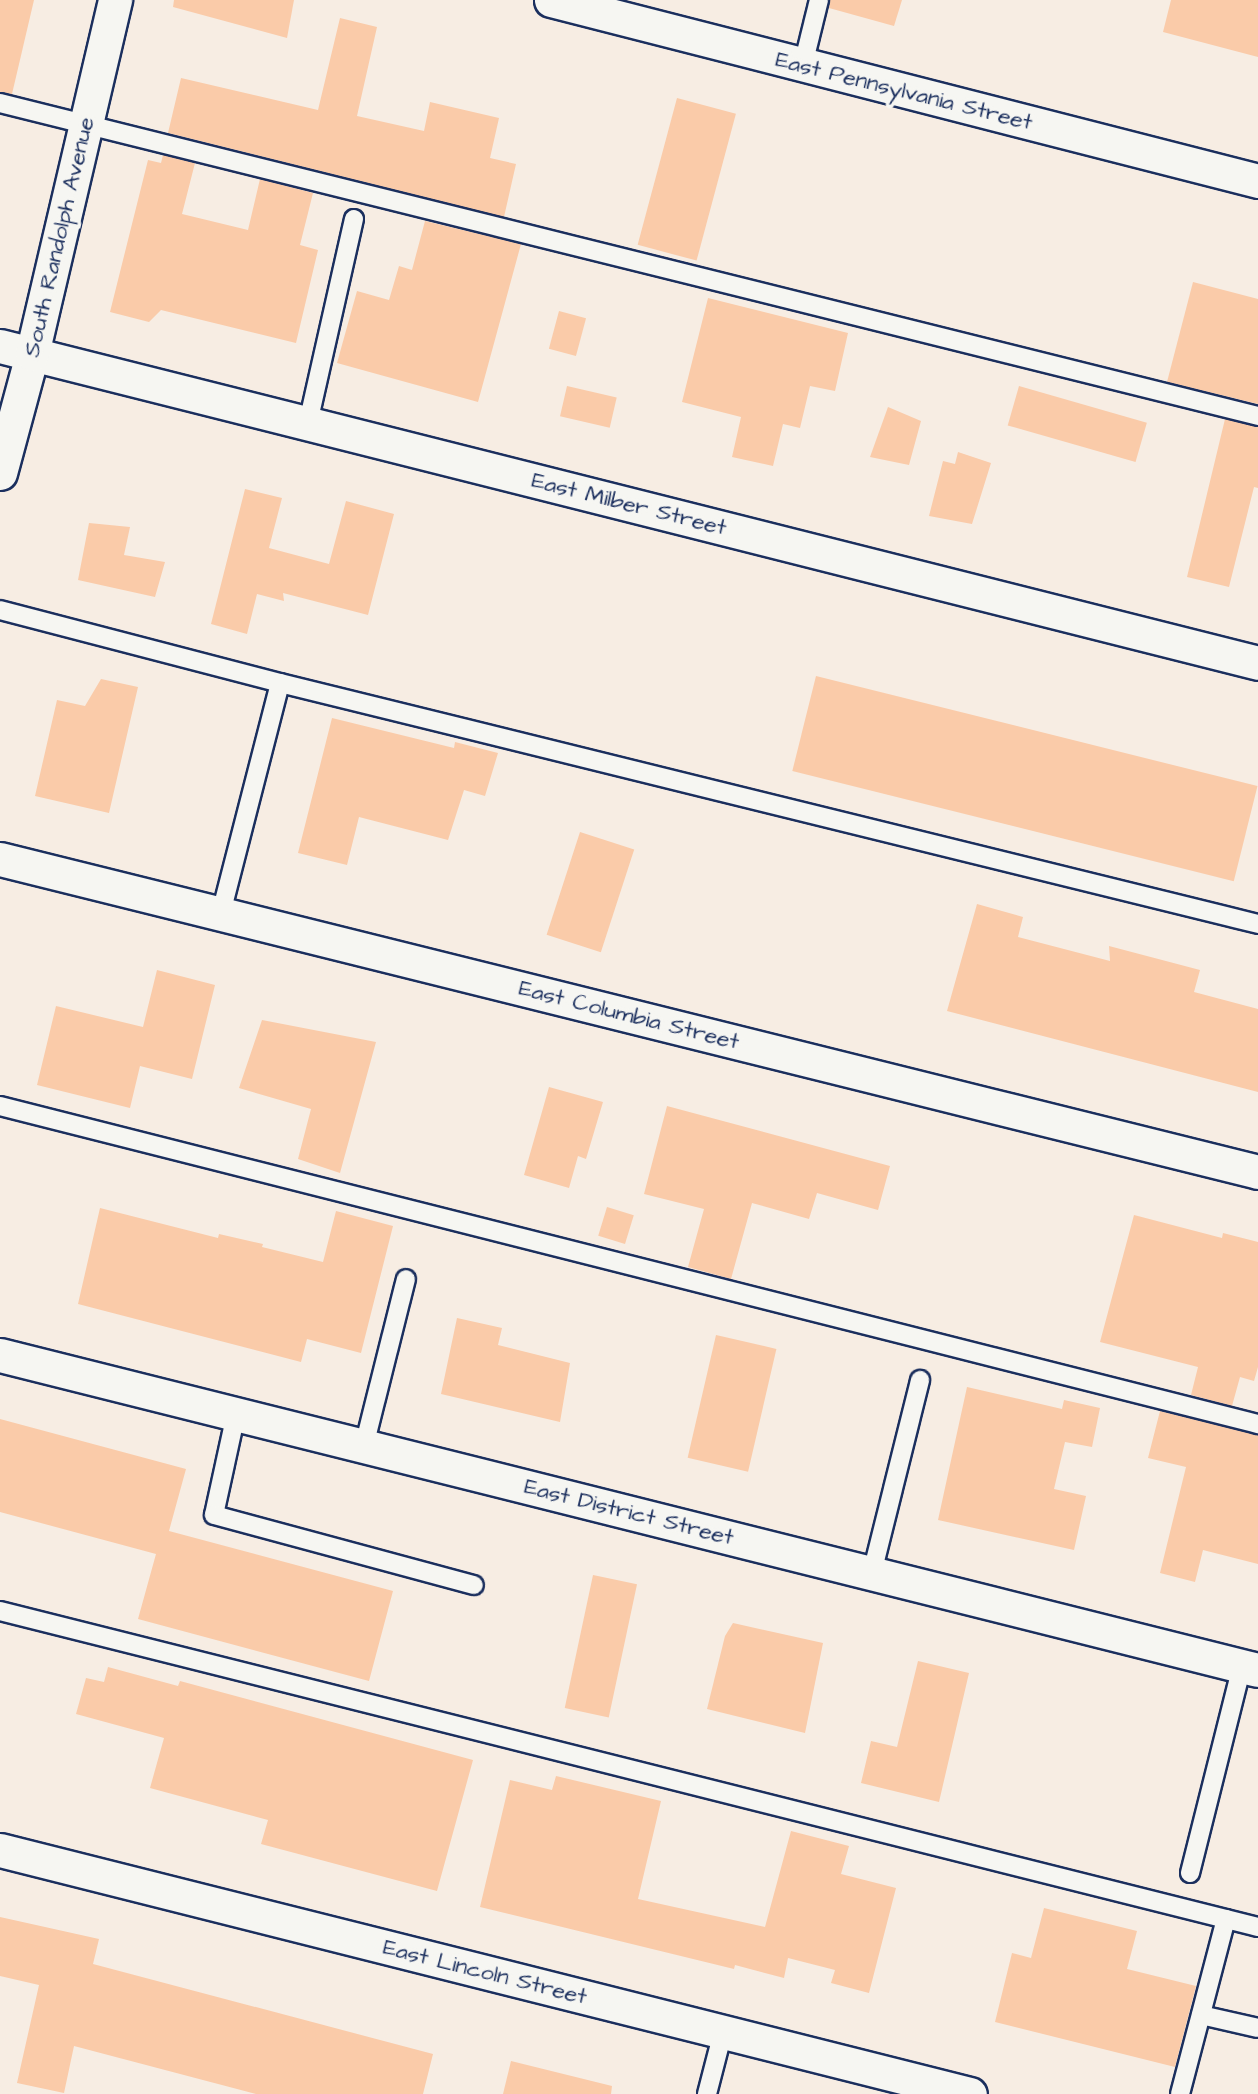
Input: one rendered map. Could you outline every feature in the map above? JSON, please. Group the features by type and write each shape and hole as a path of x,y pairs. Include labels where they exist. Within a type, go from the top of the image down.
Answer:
{"street":[{"name":"South Randolph Avenue","path":"0,473 32,354 115,0"},
{"name":"East Pennsylvania Street","path":"551,0 1258,181"},
{"name":"East Milber Street","path":"0,346 1258,663"},
{"name":"East Columbia Street","path":"0,859 1258,1172"},
{"name":"East District Street","path":"0,1355 1250,1668"},
{"name":"East Lincoln Street","path":"0,1850 970,2094"}],"lane":[{"path":"803,65 819,0"},
{"path":"0,103 1258,416"},
{"path":"308,423 354,219"},
{"path":"0,610 280,684 1258,924"},
{"path":"221,912 280,684"},
{"path":"0,1106 1258,1424"},
{"path":"364,1446 405,1279"},
{"path":"872,1573 920,1380"},
{"path":"236,1414 214,1515 474,1585"},
{"path":"0,1611 1258,1927"},
{"path":"1191,1873 1250,1668"},
{"path":"1180,2094 1226,1919"},
{"path":"1201,2015 1258,2028"},
{"path":"707,2094 723,2032"}],"building":[{"path":"0,0 34,0 12,94 0,92"},
{"path":"174,0 294,0 287,38 173,7"},
{"path":"830,0 902,0 894,26 829,8"},
{"path":"1171,0 1258,0 1258,57 1163,32"},
{"path":"340,18 377,27 357,116 424,131 430,102 499,118 490,158 516,164 504,217 168,133 181,78 318,110"},
{"path":"677,98 736,114 697,261 638,245"},
{"path":"163,155 195,163 182,214 248,230 260,179 313,193 300,245 318,250 296,343 161,310 149,322 110,312 148,160 161,163"},
{"path":"425,221 521,244 478,402 337,363 357,291 389,300 399,266 412,270"},
{"path":"1193,282 1258,299 1258,404 1167,382"},
{"path":"708,298 848,333 835,391 810,386 800,428 783,424 773,466 732,457 741,417 682,402"},
{"path":"559,311 586,318 576,356 549,349"},
{"path":"567,386 617,397 610,428 560,416"},
{"path":"1019,386 1147,423 1136,462 1008,425"},
{"path":"888,407 921,421 909,465 870,457"},
{"path":"1225,419 1258,427 1258,488 1254,487 1229,587 1187,577"},
{"path":"958,452 991,463 972,524 929,516 943,461 955,464"},
{"path":"245,489 282,498 269,548 329,564 346,501 394,514 368,615 283,593 284,601 257,594 247,634 211,624"},
{"path":"89,523 130,527 124,555 165,562 155,597 78,580"},
{"path":"816,676 1257,786 1234,881 792,771"},
{"path":"101,679 138,687 109,813 35,796 57,700 85,706"},
{"path":"332,718 454,748 455,742 498,753 485,796 464,790 448,840 359,817 347,865 298,853"},
{"path":"580,832 634,850 601,952 547,935"},
{"path":"977,904 1023,917 1018,937 1110,961 1109,946 1200,970 1194,992 1258,1009 1258,1092 947,1011"},
{"path":"157,970 215,985 192,1079 140,1066 130,1108 37,1085 56,1006 143,1027"},
{"path":"262,1020 376,1042 340,1173 298,1159 311,1109 239,1088"},
{"path":"549,1087 603,1102 586,1159 578,1156 569,1188 524,1175"},
{"path":"667,1106 890,1166 878,1210 817,1193 809,1219 752,1203 731,1279 688,1267 704,1209 644,1194"},
{"path":"607,1207 634,1215 625,1244 598,1236"},
{"path":"100,1208 218,1238 219,1234 263,1244 262,1247 323,1262 336,1211 393,1226 361,1353 307,1339 301,1362 78,1304"},
{"path":"1134,1215 1222,1238 1223,1233 1258,1242 1258,1367 1254,1381 1240,1377 1232,1406 1191,1395 1198,1367 1100,1342"},
{"path":"457,1318 502,1328 498,1345 570,1363 560,1422 441,1394"},
{"path":"716,1335 776,1349 748,1472 688,1458"},
{"path":"967,1387 1062,1409 1064,1400 1100,1408 1092,1447 1065,1442 1054,1489 1086,1496 1074,1550 938,1520"},
{"path":"1160,1411 1258,1435 1258,1564 1203,1550 1195,1582 1160,1573 1186,1467 1148,1458"},
{"path":"0,1419 186,1469 169,1531 393,1591 369,1681 138,1619 156,1554 0,1512"},
{"path":"593,1575 637,1584 609,1717 565,1708"},
{"path":"733,1623 823,1643 805,1733 707,1709 725,1636"},
{"path":"918,1661 969,1673 939,1802 861,1783 871,1741 897,1747"},
{"path":"108,1667 178,1686 180,1681 473,1760 437,1891 261,1844 268,1820 150,1788 164,1738 76,1714 86,1678 104,1682"},
{"path":"556,1776 661,1801 638,1899 765,1927 791,1831 849,1846 841,1874 896,1888 869,1993 831,1983 835,1970 788,1958 784,1978 735,1965 734,1969 480,1907 510,1780 552,1790"},
{"path":"1044,1908 1137,1931 1127,1969 1196,1986 1175,2067 995,2022 1012,1953 1031,1958"},
{"path":"0,1917 99,1939 93,1964 433,2054 423,2094 256,2094 74,2046 64,2093 17,2083 39,1985 0,1976"},
{"path":"511,2061 612,2086 611,2094 503,2094"}]}
